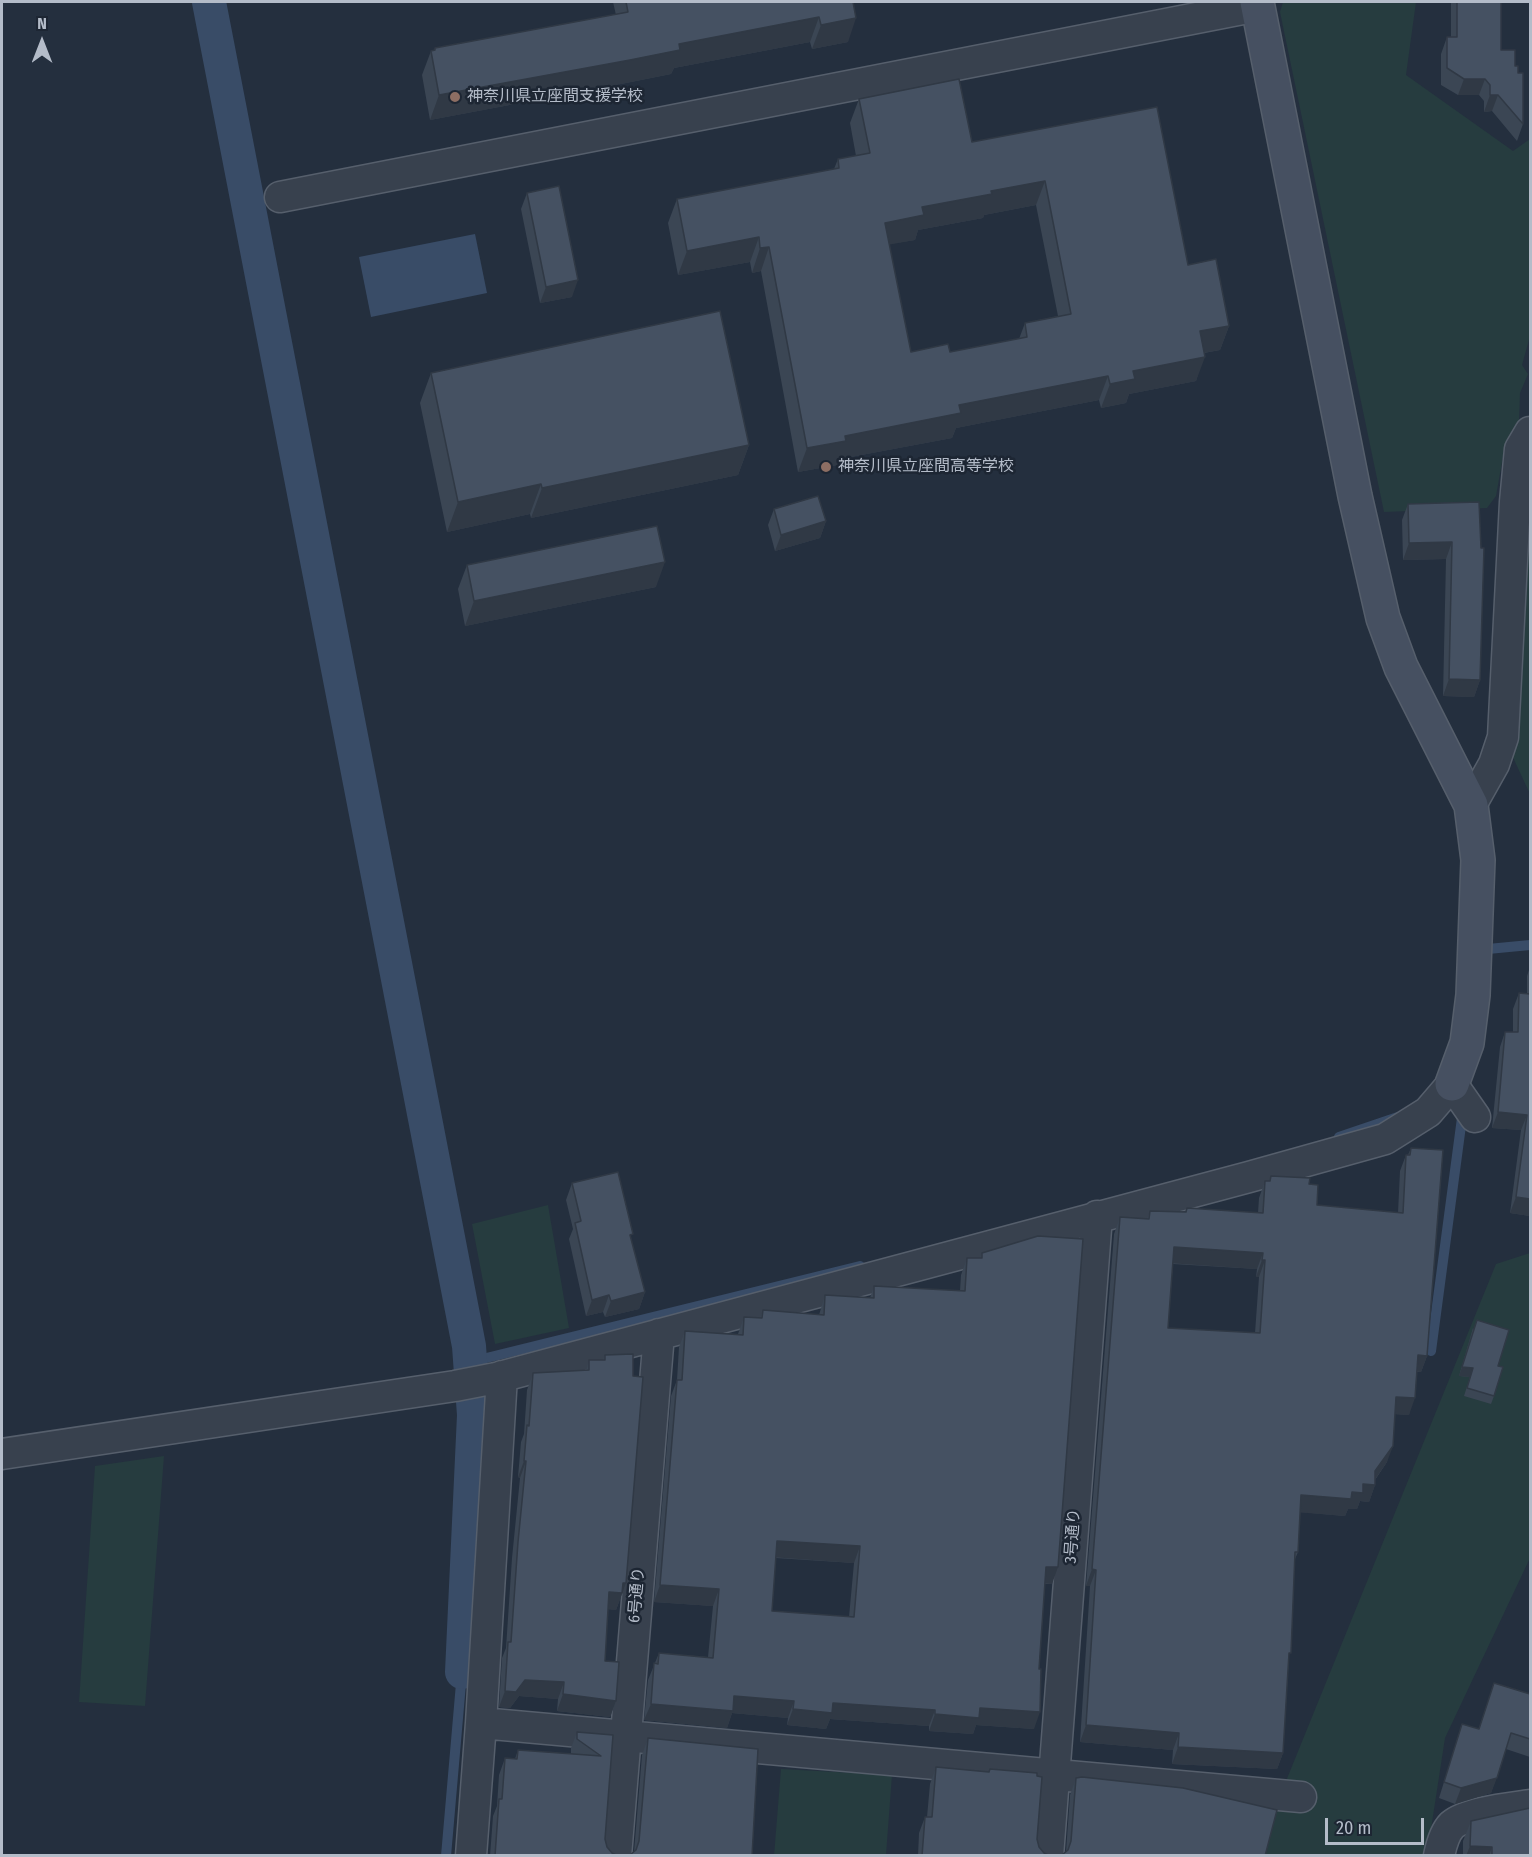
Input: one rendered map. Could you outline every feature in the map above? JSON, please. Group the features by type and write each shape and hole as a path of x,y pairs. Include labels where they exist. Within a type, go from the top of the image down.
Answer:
{"street":[{"path":"2,1454 461,1385 499,1377 1249,1177 1385,1138 1428,1112 1452,1084 1467,1042 1473,995 1478,860 1471,804 1401,667 1383,618 1355,496 1257,4 280,197"},
{"path":"1471,804 1494,765 1503,737 1515,502 1520,449 1530,432"},
{"path":"1452,1084 1475,1117"},
{"name":"3号通り","path":"1048,1856 1097,1216"},
{"name":"6号通り","path":"616,1856 659,1334"},
{"path":"471,1856 481,1723 499,1377"},
{"path":"481,1723 1301,1797"},
{"path":"1439,1856 1442,1843 1452,1825 1475,1815 1530,1805"}],"green space":[{"path":"1283,2 1416,2 1406,75 1513,151 1530,139 1530,336 1522,365 1528,374 1520,393 1519,422 1504,451 1496,496 1487,508 1384,512 1280,12"},
{"path":"1530,445 1530,794 1510,751"},
{"path":"548,1205 569,1328 495,1344 472,1224"},
{"path":"1530,1253 1530,1558 1445,1738 1427,1855 1265,1856 1273,1813 1496,1264"},
{"path":"164,1456 145,1706 79,1702 95,1466"},
{"path":"781,1769 892,1775 886,1855 774,1856"}],"water":[{"path":"475,234 487,293 371,317 359,257"}],"building":[{"path":"626,2 853,2 856,18 821,25 819,17 679,44 680,50 439,95 431,51 435,48 628,12"},
{"path":"1457,2 1501,2 1501,50 1515,50 1515,66 1518,66 1518,73 1523,73 1523,124 1498,95 1490,95 1490,85 1485,79 1464,79 1447,68 1447,37 1457,37"},
{"path":"959,79 972,142 1157,107 1188,265 1216,259 1229,326 1200,331 1205,357 1133,371 1135,379 1110,384 1108,376 959,405 961,413 845,436 846,441 807,448 769,247 760,248 759,237 687,251 677,199 839,168 838,159 870,153 859,99","holes":["1045,181 1071,314 1025,323 1027,337 950,352 948,344 911,352 885,223 924,215 922,207"]},
{"path":"559,186 578,280 546,287 527,193"},
{"path":"720,311 749,445 542,488 541,484 458,502 431,373"},
{"path":"818,496 826,521 781,535 774,509"},
{"path":"1479,502 1481,548 1484,548 1480,680 1449,679 1452,542 1409,543 1408,504"},
{"path":"657,526 665,562 474,601 467,565"},
{"path":"1519,993 1530,994 1530,1199 1516,1197 1527,1115 1498,1112 1505,1032 1518,1032"},
{"path":"1411,1148 1443,1150 1427,1356 1418,1355 1415,1398 1396,1397 1393,1446 1375,1471 1375,1485 1363,1484 1363,1493 1352,1492 1351,1499 1301,1495 1298,1552 1295,1552 1291,1653 1289,1653 1283,1753 1178,1747 1179,1733 1086,1725 1096,1570 1092,1569 1120,1217 1149,1219 1150,1211 1186,1212 1187,1208 1263,1213 1265,1181 1270,1181 1271,1176 1310,1178 1309,1184 1318,1185 1317,1205 1403,1213 1406,1155 1410,1155","holes":["1174,1247 1263,1253 1262,1260 1265,1260 1260,1333 1168,1328"]},
{"path":"618,1172 633,1234 630,1235 645,1292 611,1301 609,1295 592,1300 575,1223 581,1221 572,1183"},
{"path":"1038,1236 1083,1239 1058,1567 1046,1567 1039,1669 1041,1669 1040,1712 980,1708 979,1718 935,1714 935,1710 833,1703 832,1713 793,1709 794,1701 734,1696 733,1711 651,1704 654,1663 658,1664 659,1653 713,1658 719,1589 660,1585 677,1380 682,1380 685,1331 743,1335 744,1317 762,1318 763,1310 824,1315 825,1295 874,1298 874,1286 965,1291 967,1258 982,1258 982,1253","holes":["777,1541 860,1546 854,1617 772,1611"]},
{"path":"1477,1320 1509,1330 1498,1366 1503,1367 1494,1396 1467,1388 1473,1368 1462,1367"},
{"path":"633,1354 633,1376 643,1377 626,1583 623,1583 622,1593 609,1592 605,1661 619,1662 616,1701 563,1694 564,1682 525,1680 516,1692 505,1691 533,1373 589,1370 589,1360 605,1360 605,1355"},
{"path":"1494,1683 1530,1694 1530,1739 1511,1733 1497,1778 1461,1788 1444,1782 1462,1724 1479,1729"},
{"path":"577,1732 613,1735 605,1839 607,1847 618,1856 495,1856 499,1799 502,1799 505,1758 517,1759 518,1750 601,1756 577,1739"},
{"path":"648,1738 758,1749 752,1856 626,1856 636,1850 639,1841"},
{"path":"936,1767 989,1772 990,1769 1037,1773 1037,1776 1042,1777 1037,1839 1039,1847 1050,1856 922,1856 925,1817 932,1817"},
{"path":"1076,1778 1183,1788 1277,1810 1265,1856 1057,1856 1068,1850 1071,1841"},
{"path":"1530,1808 1530,1856 1492,1856 1492,1847 1470,1846 1471,1821"}],"waterway":[{"path":"209,2 469,1346 474,1415 462,1672"},
{"path":"1484,959 1488,949 1530,945"},
{"path":"1339,1137 1398,1117"},
{"path":"1431,1351 1462,1118"},
{"path":"470,1362 860,1266"},
{"path":"446,1856 462,1672"}],"place":[{"name":"神奈川県立座間支援学校","path":"455,97"},
{"name":"神奈川県立座間高等学校","path":"826,467"}]}
